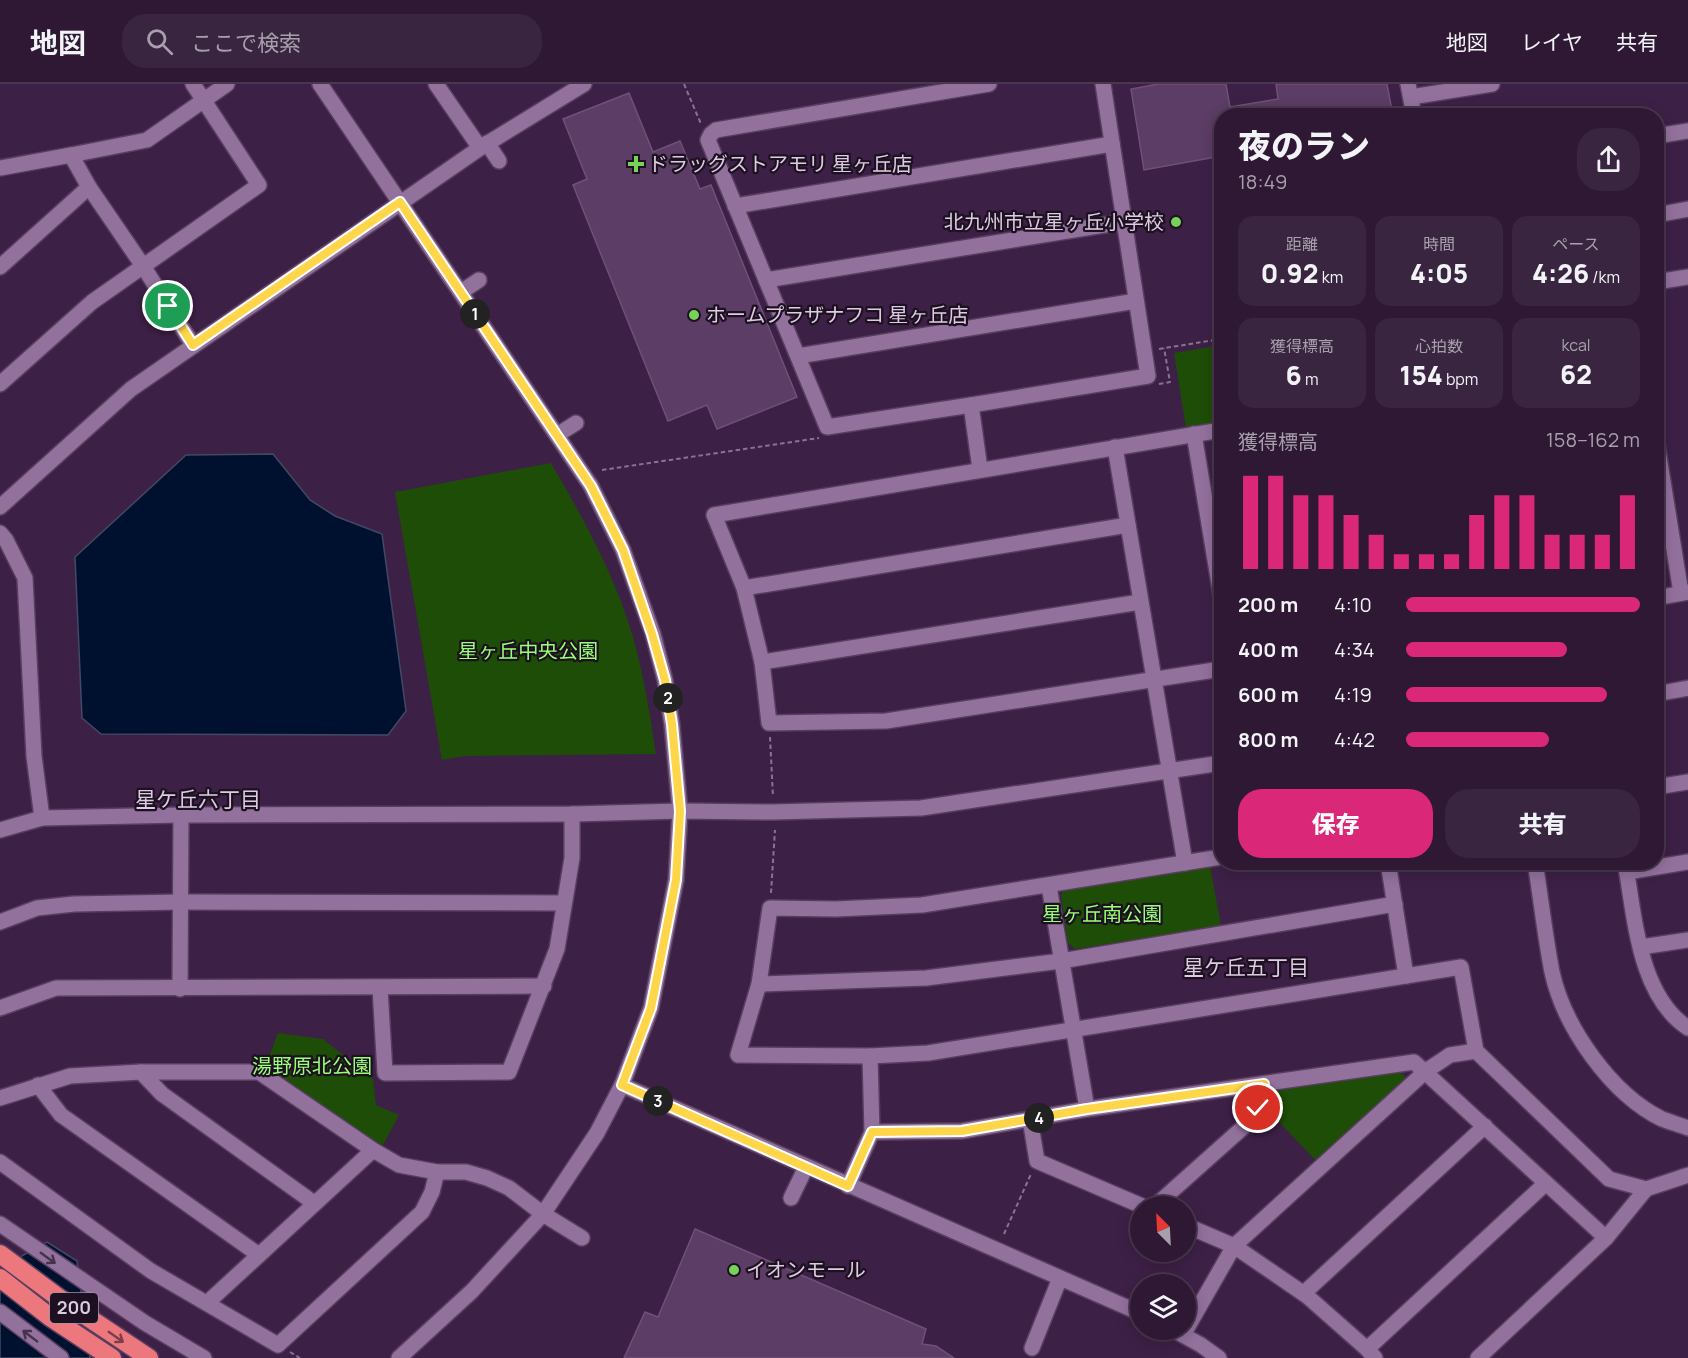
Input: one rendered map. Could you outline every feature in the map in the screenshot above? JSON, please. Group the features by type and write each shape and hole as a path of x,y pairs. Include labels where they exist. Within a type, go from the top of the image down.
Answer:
{"highway":[{"name":"200","path":"0,1254 78,1311 150,1358"},
{"name":"200","path":"0,1278 50,1317 112,1358"}],"street":[{"path":"0,384 92,302 259,185 193,84"},
{"path":"0,168 147,140 228,84"},
{"path":"320,84 591,486 623,550 652,634 667,691 680,811 676,880 651,1008 622,1085 597,1133 543,1214 472,1292 399,1358"},
{"path":"436,84 483,145 499,161"},
{"path":"0,507 131,389 483,145 584,84"},
{"path":"989,84 920,89 716,130 708,140 827,427 1148,376 1103,84"},
{"path":"1413,108 1410,91 1492,84"},
{"path":"1664,135 1688,131"},
{"path":"735,206 1112,144"},
{"path":"71,155 89,187 193,345"},
{"path":"0,267 89,187"},
{"path":"1664,214 1688,209"},
{"path":"766,280 1123,222"},
{"path":"1664,281 1688,277"},
{"path":"461,292 479,280"},
{"path":"798,356 1136,301"},
{"path":"971,405 980,469"},
{"path":"557,435 576,423"},
{"path":"1214,431 714,515 744,588 762,662 769,723 886,721 1214,670"},
{"path":"1194,434 1214,514"},
{"path":"1115,447 1185,862"},
{"path":"1664,521 1685,593 1664,597"},
{"path":"744,588 1128,525"},
{"path":"2,540 25,578 34,756 42,818"},
{"path":"762,662 1140,602"},
{"path":"1664,692 1688,688"},
{"path":"0,830 42,818 181,815 773,812 921,808 1214,764"},
{"path":"1664,786 1688,782"},
{"path":"380,988 385,1073 509,1072 557,949 572,858 572,814"},
{"path":"180,989 181,815"},
{"path":"1214,858 922,905 836,909 770,908 759,984 738,1055 870,1056 928,1053 1461,967 1476,1051 1610,1179 1646,1189"},
{"path":"1664,864 1688,862"},
{"path":"1389,870 1407,976"},
{"path":"1536,870 1553,973 1573,1027 1592,1057 1621,1088 1642,1106 1662,1118 1688,1128"},
{"path":"1627,870 1647,974 1666,1007 1688,1028"},
{"path":"1049,886 1087,1109"},
{"path":"0,922 37,908 74,904 564,903"},
{"path":"759,984 926,978 1061,961 1395,904"},
{"path":"1641,947 1688,940"},
{"path":"0,1008 56,988 544,986"},
{"path":"1196,1303 1234,1246 1426,1071 1450,1055 1476,1051"},
{"path":"848,1186 872,1132 870,1056"},
{"path":"872,1132 962,1131 1087,1109 1414,1062 1606,1238"},
{"path":"141,1072 162,1094 314,1203"},
{"path":"0,1098 70,1076 141,1072 259,1072 372,1150 399,1165 437,1172 466,1172 487,1178 509,1188 543,1214 582,1238"},
{"path":"1166,1196 1248,1123 1258,1108 1264,1084"},
{"path":"38,1085 61,1115 259,1255"},
{"path":"622,1085 1130,1309"},
{"path":"1030,1119 1037,1161 1130,1201"},
{"path":"1304,1293 1485,1126"},
{"path":"207,1303 372,1150"},
{"path":"0,1161 151,1271 278,1345 422,1212 432,1192 437,1172"},
{"path":"791,1198 806,1167"},
{"path":"1478,1358 1606,1238 1646,1189 1688,1174"},
{"path":"1196,1230 1234,1246 1304,1293 1371,1353 1546,1183"},
{"path":"0,1224 145,1323 204,1358"},
{"path":"1032,1348 1060,1278"},
{"path":"0,1312 61,1358"},
{"path":"1193,1340 1219,1358"}],"path":[{"path":"684,84 708,140"},
{"path":"1144,351 1214,340"},
{"path":"769,723 773,800"},
{"path":"770,908 775,830"},
{"path":"1004,1234 1037,1161"}],"green space":[{"path":"1214,346 1214,424 1186,428 1174,353"},
{"name":"星ヶ丘中央公園","path":"551,463 597,547 626,614 640,666 656,754 465,756 442,760 395,492"},
{"name":"星ヶ丘南公園","path":"1210,866 1221,926 1075,949 1068,943 1061,895 1064,889"},
{"name":"湯野原北公園","path":"278,1033 323,1039 373,1079 376,1105 399,1115 383,1145 370,1141 274,1074 279,1065 268,1059"},
{"path":"1390,1071 1403,1074 1407,1081 1317,1162 1266,1108 1274,1089"}],"water":[{"path":"273,454 310,500 335,516 382,534 406,711 388,735 101,734 82,718 75,557 186,455"},
{"path":"47,1242 77,1261 90,1358 0,1358 0,1268"}],"building":[{"path":"1158,84 1226,84 1230,107 1278,99 1276,84 1387,84 1392,108 1214,108 1214,157 1144,170 1131,89"},
{"name":"ホームプラザナフコ 星ヶ丘店","path":"629,93 653,152 680,141 700,189 711,185 797,397 717,429 707,405 668,421 573,185 587,179 563,119"},
{"name":"イオンモール","path":"695,1229 926,1329 922,1344 936,1346 954,1358 624,1358 645,1312 658,1317"}],"place":[{"name":"ドラッグストアモリ 星ヶ丘店","path":"636,164"},
{"name":"北九州市立星ヶ丘小学校","path":"1176,222"},
{"name":"ホームプラザナフコ 星ヶ丘店","path":"694,315"},
{"name":"イオンモール","path":"734,1270"}],"district":[{"name":"星ケ丘六丁目","path":"198,800"},
{"name":"星ケ丘五丁目","path":"1246,968"}],"route":[{"path":"168,306 193,345 400,202 591,486 623,550 665,680 672,724 680,811 676,880 651,1008 622,1085 848,1186 872,1132 962,1131 1087,1109 1264,1084 1258,1108"}]}
